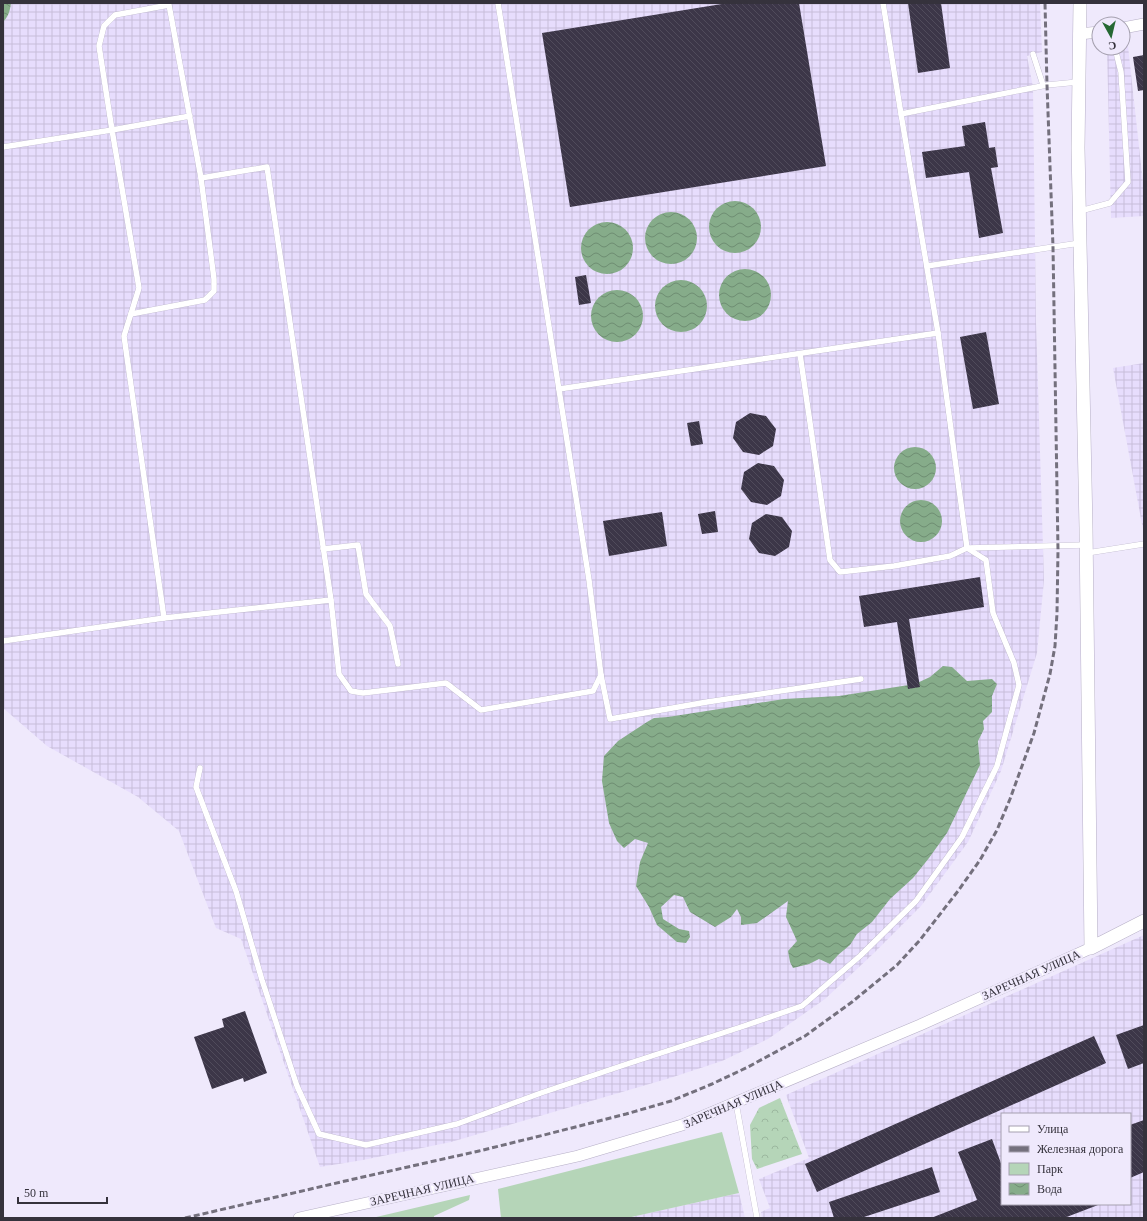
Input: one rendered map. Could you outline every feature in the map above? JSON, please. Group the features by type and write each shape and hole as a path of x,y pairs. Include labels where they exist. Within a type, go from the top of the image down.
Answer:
{"street":[{"path":"1080,3 1078,148 1086,549 1091,948"},
{"path":"1131,26 1144,24"},
{"path":"1080,34 1091,33"},
{"name":"ЗАРЕЧНАЯ УЛИЦА","path":"299,1218 578,1156 682,1125 920,1025 1091,948 1144,921"}],"lane":[{"path":"498,3 589,580 601,675 610,719 707,702 861,679"},
{"path":"883,3 900,114 938,333 967,548"},
{"path":"131,314 205,300 214,291 214,279 201,178 169,5 115,15 104,26 98,46 139,288 124,336 164,618"},
{"path":"1033,54 1043,86"},
{"path":"1079,211 1110,203 1128,182 1121,72 1117,56"},
{"path":"900,114 1043,86 1079,82"},
{"path":"3,147 190,116"},
{"path":"201,178 267,167 331,600 339,674 351,691 363,693 446,682 481,710 593,691 601,675"},
{"path":"927,266 1080,243"},
{"path":"559,389 938,333"},
{"path":"800,354 830,560 840,572 894,566 950,556 967,548 1086,549 1144,544"},
{"path":"323,549 358,545 366,594 390,626 398,664"},
{"path":"200,768 196,787 236,891 262,980 297,1086 319,1134 366,1145 457,1124 624,1064 802,1006 860,956 916,901 962,838 997,766 1019,685 1014,663 993,614 986,560 967,548"},
{"path":"3,641 164,618 331,600"},
{"path":"736,1103 757,1218"}],"shaded area":[{"path":"3,3 1040,3 1042,52 1027,56 1033,87 1036,322 1044,580 1037,653 1001,771 968,842 921,906 825,999 768,1039 722,1061 670,1078 451,1142 320,1167 241,939 216,928 179,831 138,797 47,746 3,708"},
{"path":"1107,56 1129,56 1144,192 1144,216 1111,218"},
{"path":"1144,363 1144,535 1113,368"},
{"path":"1144,935 1144,1218 762,1218 761,1212 770,1208 759,1179 809,1158 786,1095"},
{"path":"739,1193 745,1218 627,1218"}],"green space":[{"path":"780,1098 802,1154 757,1169 752,1159 750,1125 759,1108"},
{"path":"722,1132 739,1193 627,1218 501,1218 498,1189"},
{"path":"470,1195 469,1200 434,1216 434,1218 372,1218"}],"water":[{"path":"3,3 11,3 8,14 3,22"},
{"path":"730,201 740,201 754,208 761,222 761,232 754,246 740,253 730,253 720,249 713,242 709,232 709,222 713,212 720,205"},
{"path":"666,212 676,212 690,219 697,233 697,243 690,257 676,264 666,264 656,260 649,253 645,243 645,233 649,223 656,216"},
{"path":"602,222 612,222 626,229 633,243 633,253 626,267 612,274 602,274 592,270 585,263 581,253 581,243 585,233 592,226"},
{"path":"740,269 750,269 764,276 771,290 771,300 764,314 750,321 740,321 730,317 723,310 719,300 719,290 723,280 730,273"},
{"path":"676,280 686,280 700,287 707,301 707,311 700,325 686,332 676,332 666,328 659,321 655,311 655,301 659,291 666,284"},
{"path":"612,290 622,290 636,297 643,311 643,321 636,335 622,342 612,342 602,338 595,331 591,321 591,311 595,301 602,294"},
{"path":"911,447 919,447 927,450 933,456 936,468 933,480 927,486 919,489 911,489 903,486 897,480 894,472 894,464 897,456 903,450"},
{"path":"917,500 925,500 933,503 939,509 942,521 939,533 933,539 925,542 917,542 909,539 903,533 900,525 900,517 903,509 909,503"},
{"path":"943,666 952,667 967,681 992,679 997,684 992,696 992,712 983,721 984,729 978,741 980,765 947,833 929,858 913,878 890,899 872,922 857,934 850,945 830,964 819,959 809,964 793,968 788,951 797,941 786,917 788,901 757,923 741,925 741,917 737,909 731,917 715,927 690,912 683,897 674,895 661,907 663,919 679,929 689,931 690,937 686,943 677,942 657,925 649,907 636,886 640,862 648,843 635,839 624,848 617,841 609,823 602,781 604,756 618,741 654,718 784,699 839,696 915,684 930,677"}],"building":[{"path":"728,3 799,3 826,166 570,207 542,33"},
{"path":"908,3 941,3 950,68 918,73"},
{"path":"1144,55 1144,90 1138,91 1133,57"},
{"path":"985,122 989,148 995,147 998,167 991,168 1003,233 979,238 969,172 926,178 922,152 965,146 962,126"},
{"path":"586,275 591,303 579,305 575,277"},
{"path":"986,332 999,404 973,409 960,337"},
{"path":"750,413 766,416 776,429 773,446 759,455 743,452 733,438 736,422"},
{"path":"699,421 703,444 691,446 687,423"},
{"path":"758,463 774,466 784,480 781,496 767,505 751,502 741,489 744,472"},
{"path":"715,511 718,532 702,534 698,514"},
{"path":"662,512 667,546 609,556 603,521"},
{"path":"766,514 782,517 792,531 789,547 775,556 759,553 749,539 752,523"},
{"path":"980,577 984,607 909,619 920,687 908,689 897,622 864,627 859,596"},
{"path":"245,1011 267,1073 244,1082 243,1078 212,1089 194,1037 224,1027 222,1019"},
{"path":"1144,1025 1144,1063 1128,1069 1116,1035"},
{"path":"1094,1036 1106,1063 817,1192 805,1164"},
{"path":"1144,1120 1144,1172 1131,1178 1131,1125"},
{"path":"992,1139 1001,1163 1001,1205 1098,1205 1064,1218 931,1218 977,1200 958,1152"},
{"path":"932,1167 940,1192 861,1218 834,1218 829,1202"}],"railway":[{"path":"185,1218 544,1135 671,1101 712,1084 748,1067 805,1036 852,1002 897,965 920,940 980,860 997,830 1034,733 1050,674 1055,646 1058,550 1053,247 1045,3"}]}
